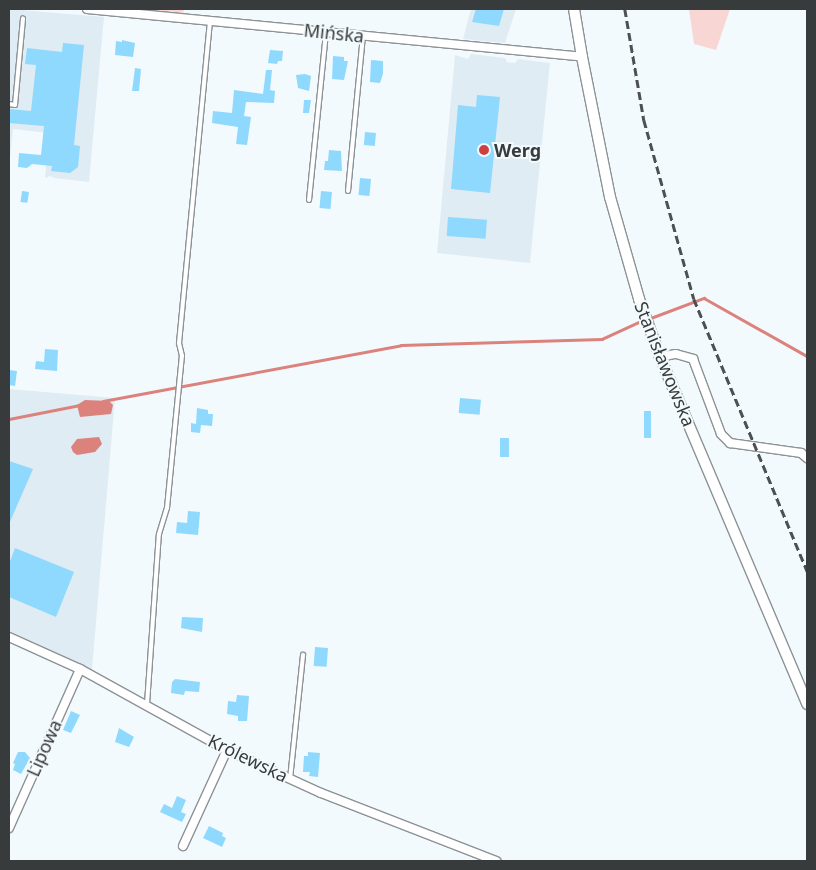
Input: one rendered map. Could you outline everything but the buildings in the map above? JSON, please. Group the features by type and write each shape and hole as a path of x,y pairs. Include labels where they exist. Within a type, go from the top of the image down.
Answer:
{"street":[{"name":"Mińska","path":"87,9 582,57"},
{"name":"Stanisławowska","path":"574,9 610,197 646,319 660,358 807,704"},
{"path":"660,358 676,354 693,359 721,434 730,443 801,453 807,458"},
{"name":"Królewska","path":"9,637 80,669 147,704 227,750 290,779 321,793 496,861"},
{"name":"Lipowa","path":"9,828 80,669"},
{"path":"183,846 227,750"}],"lane":[{"path":"9,104 15,105 23,18"},
{"path":"147,704 159,534 167,508 182,356 179,343 210,20"},
{"path":"309,200 326,32"},
{"path":"348,191 363,36"},
{"path":"290,779 303,655"}],"shaded area":[{"path":"9,9 104,17 89,182 50,176 45,178 49,133 13,129 9,167"},
{"path":"129,9 184,9 183,14"},
{"path":"471,9 516,9 505,43 463,39"},
{"path":"689,9 730,9 716,50 694,44"},
{"path":"471,54 505,58 507,62 515,63 518,59 550,63 530,263 437,253 455,55 468,59"},
{"path":"9,389 115,398 92,670 9,633"},
{"path":"85,400 109,401 113,405 111,414 80,417 77,405"},
{"path":"99,437 102,444 95,452 77,455 73,452 71,447 77,439"}],"waterway":[{"path":"648,319 704,298 807,356"},
{"path":"103,401 401,345 602,339 643,320"},
{"path":"9,419 80,405"}],"railway":[{"path":"625,9 644,120 694,299 807,571"}],"place":[{"name":"Werg","path":"484,150"}]}
